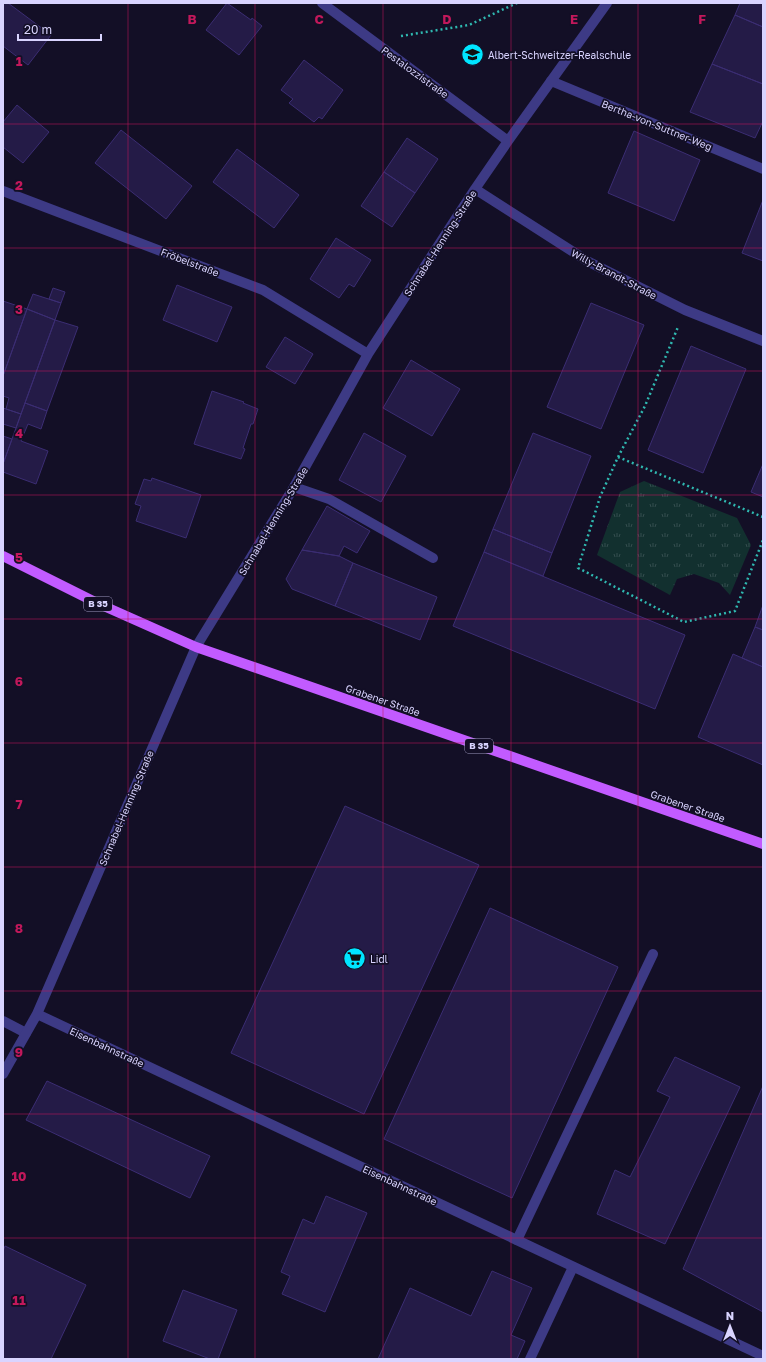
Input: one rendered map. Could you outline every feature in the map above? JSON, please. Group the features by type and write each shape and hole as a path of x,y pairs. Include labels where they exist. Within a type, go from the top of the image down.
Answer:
{"main road":[{"name":"Grabener Straße","path":"3,556 97,603 196,647 763,844"}],"street":[{"name":"Pestalozzistraße","path":"322,3 508,141"},
{"name":"Schnabel-Henning-Straße","path":"3,1074 37,1014 196,647 294,487 368,354 475,189 607,3"},
{"name":"Bertha-von-Suttner-Weg","path":"551,81 763,169"},
{"name":"Willy-Brandt-Straße","path":"475,189 589,262 685,310 763,341"},
{"name":"Fröbelstraße","path":"3,190 262,290 368,354"},
{"path":"294,487 329,499 433,558"},
{"path":"517,1240 653,954"},
{"name":"Eisenbahnstraße","path":"37,1014 763,1356"},
{"path":"3,1021 26,1033"},
{"path":"530,1359 573,1267"}],"path":[{"path":"373,41 469,25 517,3"},
{"path":"685,310 645,406 618,457 600,497 578,568 684,622 735,611 763,540"},
{"path":"618,457 763,517"}],"green space":[{"path":"644,481 737,518 751,545 730,595 719,583 694,574 677,579 670,595 597,555 620,492"}],"building":[{"path":"3,3 8,3 51,35 28,65 3,46"},
{"path":"227,3 262,26 239,55 206,30"},
{"path":"740,3 763,3 763,27 735,15"},
{"path":"735,15 763,27 763,84 712,64"},
{"path":"304,60 343,90 322,119 319,117 314,122 289,103 293,99 281,90"},
{"path":"712,64 763,84 763,121 755,138 690,112"},
{"path":"17,105 49,132 23,163 3,147 3,122"},
{"path":"121,130 192,186 166,219 95,163"},
{"path":"634,131 700,160 674,221 608,193"},
{"path":"407,138 438,159 415,193 384,172"},
{"path":"237,149 299,195 274,228 213,182"},
{"path":"384,172 415,193 392,227 361,206"},
{"path":"763,200 763,261 742,253"},
{"path":"336,238 371,260 354,287 349,284 339,298 310,279"},
{"path":"177,285 232,307 217,342 163,320"},
{"path":"53,288 65,292 61,303 49,299"},
{"path":"33,294 61,303 55,320 27,309"},
{"path":"3,301 27,309 3,376"},
{"path":"591,303 644,325 601,429 547,407"},
{"path":"27,309 55,320 21,414 6,409 9,398 3,396 3,376"},
{"path":"55,320 78,327 47,411 25,403"},
{"path":"285,337 313,354 295,384 266,367"},
{"path":"691,346 746,369 703,473 648,450"},
{"path":"411,360 460,389 432,436 383,408"},
{"path":"212,391 244,402 243,403 258,409 253,424 251,424 241,459 194,444"},
{"path":"25,403 47,411 41,429 28,424 21,441 48,451 36,484 3,472 3,464"},
{"path":"3,408 21,414 16,428 3,424"},
{"path":"364,433 406,456 381,502 339,480"},
{"path":"533,433 591,456 552,553 493,529"},
{"path":"3,436 12,439 3,464"},
{"path":"763,464 763,497 751,492"},
{"path":"152,478 201,495 186,538 136,521 141,506 135,504 144,479 151,481"},
{"path":"327,506 370,531 357,553 344,546 339,556 302,550"},
{"path":"493,529 552,553 543,576 484,552"},
{"path":"302,550 339,556 353,563 335,606 292,589 286,579"},
{"path":"484,552 685,635 655,709 453,626"},
{"path":"353,563 437,597 420,640 335,606"},
{"path":"763,605 763,630 755,627"},
{"path":"755,627 763,630 763,667 742,658"},
{"path":"733,654 763,667 763,765 698,737"},
{"name":"Lidl","path":"345,806 479,865 364,1114 231,1053"},
{"path":"490,908 618,967 512,1198 384,1139"},
{"path":"675,1057 740,1087 665,1244 597,1214 615,1170 630,1177 670,1097 657,1091"},
{"path":"47,1081 210,1156 190,1198 26,1120"},
{"path":"763,1086 763,1312 683,1269"},
{"path":"326,1196 367,1213 325,1312 282,1294 290,1276 281,1272 303,1219 314,1224"},
{"path":"5,1246 86,1285 51,1359 3,1359 3,1251"},
{"path":"492,1271 532,1288 511,1335 525,1341 517,1359 378,1359 410,1288 471,1316"},
{"path":"183,1290 237,1310 218,1359 210,1359 163,1341"}],"place":[{"name":"Albert-Schweitzer-Realschule","path":"473,55"},
{"name":"Lidl","path":"355,959"}]}
